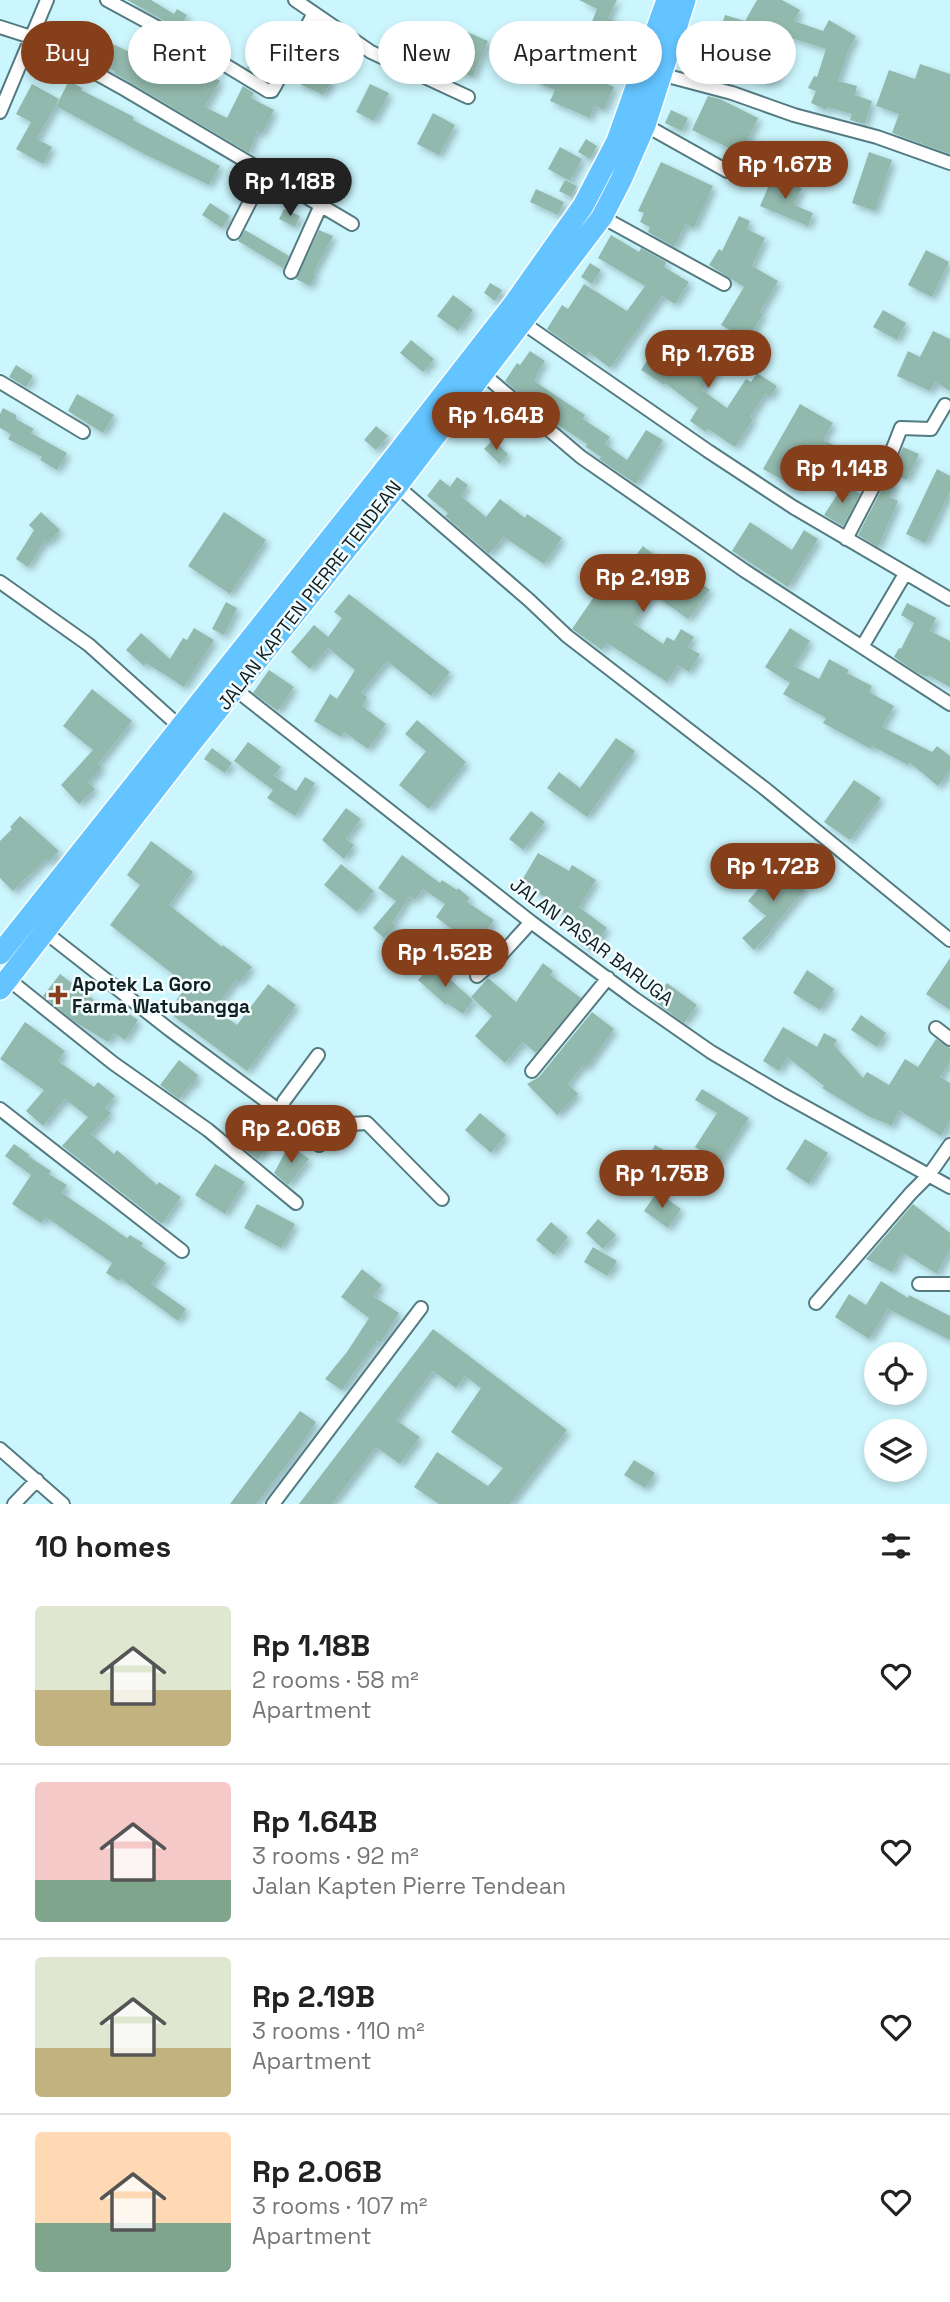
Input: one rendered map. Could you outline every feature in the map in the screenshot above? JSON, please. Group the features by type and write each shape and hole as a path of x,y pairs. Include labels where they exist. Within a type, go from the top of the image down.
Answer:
{"highway":[{"name":"JALAN KAPTEN PIERRE TENDEAN","path":"4,984 227,683 513,305 583,206 617,141 667,0"},
{"name":"JALAN KAPTEN PIERRE TENDEAN","path":"662,68 685,0"},
{"name":"JALAN KAPTEN PIERRE TENDEAN","path":"0,954 179,726 227,683 397,485 510,336 523,323 602,217 645,125 657,84"}],"street":[{"path":"38,21 47,0"},
{"path":"107,0 268,91 272,91 275,86 314,13"},
{"path":"295,0 371,51 468,97"},
{"path":"0,27 21,34"},
{"path":"0,112 21,61"},
{"path":"662,75 732,93 950,163"},
{"path":"112,84 352,224"},
{"path":"645,125 727,171"},
{"path":"234,233 265,172"},
{"path":"291,272 321,205"},
{"path":"602,217 724,284"},
{"path":"523,323 708,451 846,539 950,599"},
{"path":"482,373 581,457 745,571 950,705"},
{"path":"0,383 83,432"},
{"path":"846,539 892,451 901,428 930,429 945,405"},
{"path":"397,485 567,636 764,788 950,940"},
{"path":"862,647 905,574"},
{"path":"0,582 89,645 179,726"},
{"name":"JALAN PASAR BARUGA","path":"227,683 531,922 711,1052 950,1187"},
{"path":"477,976 500,956 531,922"},
{"path":"45,932 170,1030 281,1112 295,1130 319,1145 350,1124 366,1124 442,1199"},
{"path":"532,1071 608,978"},
{"path":"4,984 208,1130 296,1203"},
{"path":"936,1028 950,1038"},
{"path":"281,1112 284,1101 318,1055"},
{"path":"0,1109 183,1251"},
{"path":"816,1303 929,1175 950,1145"},
{"path":"919,1284 950,1284"},
{"path":"273,1504 421,1308"},
{"path":"0,1449 63,1504"},
{"path":"14,1504 37,1480"}],"building":[{"path":"127,0 151,0 174,14 177,9 187,15 184,21 165,21"},
{"path":"579,0 617,0 608,18 616,21 592,21 597,9"},
{"path":"757,0 782,0 800,10 794,21 745,21"},
{"path":"725,15 745,21 723,21"},
{"path":"829,20 856,36 838,81 857,86 855,95 872,101 865,124 850,120 852,114 827,107 826,110 811,103 816,91 808,88 814,76 817,77 826,49 796,39 796,22 823,31"},
{"path":"475,35 488,41 475,72"},
{"path":"114,45 128,51 128,81 114,73"},
{"path":"920,64 950,74 950,154 892,133 899,114 876,106 889,70 915,79"},
{"path":"32,84 59,99 37,139 52,147 43,164 16,149 31,122 16,114"},
{"path":"67,84 75,84 82,88 81,90 134,117 133,120 220,166 209,185 144,154 56,106"},
{"path":"133,84 218,84 205,107 227,118 243,86 254,93 251,98 274,110 262,134 257,131 249,153"},
{"path":"300,84 330,84 323,95"},
{"path":"370,84 389,93 374,121 356,112"},
{"path":"541,84 607,84 614,87 604,110 594,106 590,118 550,101 555,90"},
{"path":"708,96 758,118 746,143 770,155 762,170 741,160 743,155 692,130"},
{"path":"671,110 688,118 682,131 665,123"},
{"path":"433,113 455,125 439,155 417,144"},
{"path":"586,139 597,146 590,159 578,152"},
{"path":"560,147 582,159 570,181 548,169"},
{"path":"869,152 892,160 875,211 852,203"},
{"path":"661,162 713,186 694,228 686,224 674,247 648,232 650,227 640,222 644,213 638,211"},
{"path":"773,176 802,188 794,205 813,213 808,226 760,206"},
{"path":"565,180 577,186 571,197 559,191"},
{"path":"536,189 564,202 558,215 530,202"},
{"path":"210,203 230,216 222,228 202,215"},
{"path":"284,209 300,216 295,227 279,219"},
{"path":"739,216 750,221 747,229 765,238 752,266 778,281 747,340 721,325 744,287 709,265 719,249 722,251"},
{"path":"245,230 289,256 283,268 238,241"},
{"path":"319,230 333,236 313,274 315,276 310,286 296,279"},
{"path":"611,235 639,252 641,248 666,262 664,267 689,282 675,304 662,296 610,368 589,352 586,356 547,329 562,305 568,309 584,284 627,311 645,286 598,258"},
{"path":"926,250 949,262 932,297 908,285"},
{"path":"590,263 601,270 592,284 581,277"},
{"path":"490,283 502,290 495,301 484,293"},
{"path":"453,295 473,310 458,331 437,316"},
{"path":"883,310 906,323 897,340 873,327"},
{"path":"933,331 950,339 950,391 935,382 930,391 897,376 908,351 920,357"},
{"path":"411,340 434,359 423,372 400,353"},
{"path":"700,341 725,359 702,390 727,408 746,379 751,382 757,373 777,386 770,397 765,394 735,447 690,421 698,408 665,383 664,385 641,370 659,342 687,360"},
{"path":"530,351 545,361 534,381 585,415 583,419 610,437 605,444 627,460 646,430 663,440 636,484 599,459 601,457 586,447 587,444 553,422 505,381 517,363 520,365"},
{"path":"16,365 33,376 26,387 9,377"},
{"path":"77,394 114,415 103,433 68,411"},
{"path":"800,404 833,423 823,440 848,452 832,487 804,474 797,488 763,469"},
{"path":"3,408 34,429 31,433 67,453 57,470 40,460 42,457 8,439 11,434 0,428"},
{"path":"376,426 388,436 376,450 364,440"},
{"path":"493,440 508,454 500,464 484,449"},
{"path":"903,447 919,454 907,480 892,473"},
{"path":"937,469 950,476 950,492 925,543 906,534"},
{"path":"457,477 468,485 461,496 486,517 500,499 525,518 527,514 562,538 544,564 504,537 489,554 445,516 448,513 427,496 440,479 450,487"},
{"path":"887,479 896,484 889,497 898,501 878,547 858,535"},
{"path":"844,484 860,494 843,526 824,515"},
{"path":"41,512 60,530 48,543 45,540 28,567 16,559 34,530 29,525"},
{"path":"224,512 266,540 230,594 188,566"},
{"path":"750,522 792,550 804,530 818,539 788,587 732,551"},
{"path":"643,546 683,578 687,573 710,590 688,619 653,594 634,624 663,644 667,637 674,641 681,629 694,637 688,647 700,654 689,672 678,665 667,682 607,643 602,650 572,629 611,572 619,578"},
{"path":"349,594 450,672 431,696 387,661 361,693 367,697 362,706 386,724 368,749 344,732 341,737 314,721 330,694 337,699 355,670 328,648 310,669 291,652 314,625 328,637 342,618 334,612"},
{"path":"226,602 237,608 224,635 212,629"},
{"path":"907,603 936,618 930,631 950,641 950,687 916,672 894,657 914,623 901,615"},
{"path":"194,628 214,640 184,687 146,663 144,666 126,650 141,633 170,659 183,638 187,640"},
{"path":"790,628 810,641 794,666 819,679 829,659 849,670 847,673 872,686 869,692 894,706 882,727 932,752 937,746 950,756 950,771 938,786 909,762 908,765 872,746 871,749 823,723 826,718 783,694 790,683 765,667"},
{"path":"269,670 294,687 278,711 253,693"},
{"path":"92,689 132,721 98,764 102,768 88,782 95,789 79,804 61,785 93,750 63,726"},
{"path":"417,720 466,762 429,809 399,785 426,751 405,734"},
{"path":"616,738 635,751 587,817 547,788 559,772 580,788"},
{"path":"248,742 281,767 274,776 296,791 305,777 315,783 295,816 267,798 273,790 234,761"},
{"path":"212,748 232,763 225,773 204,759"},
{"path":"854,780 881,798 850,840 824,822"},
{"path":"346,808 361,819 346,839 354,845 344,859 322,840"},
{"path":"531,811 545,822 523,850 509,839"},
{"path":"20,816 59,851 49,862 46,859 13,891 0,878 0,841"},
{"path":"151,841 193,872 169,905 252,967 240,982 236,980 215,1009 237,1025 268,984 296,1005 247,1071 168,1012 187,985 110,925 140,885 127,875"},
{"path":"538,853 569,871 572,865 596,880 579,907 607,928 591,950 573,936 582,924 521,882"},
{"path":"402,855 440,883 442,880 457,890 458,888 470,898 467,902 494,920 471,954 460,946 465,939 436,917 445,904 423,889 415,900 410,896 392,923 395,926 384,938 373,928 396,901 378,888"},
{"path":"341,864 374,891 357,912 324,885"},
{"path":"778,865 806,888 754,950 742,938 766,916 748,901"},
{"path":"950,958 950,1010 926,994"},
{"path":"543,963 553,971 550,975 581,998 536,1053 523,1042 505,1063 475,1036 492,1016 471,997 488,978 516,1002"},
{"path":"433,964 473,1000 463,1014 447,1003 446,1005 418,980"},
{"path":"807,970 834,989 820,1010 793,993"},
{"path":"60,974 111,1013 116,1005 138,1020 125,1040 114,1033 108,1042 75,1022 43,996"},
{"path":"667,983 697,1005 684,1023 654,1001"},
{"path":"592,1012 614,1029 586,1068 583,1065 568,1084 578,1094 557,1115 527,1084 539,1077"},
{"path":"861,1015 886,1033 877,1047 851,1030"},
{"path":"25,1022 65,1051 58,1061 94,1087 98,1082 115,1096 105,1108 111,1113 91,1134 114,1154 117,1150 157,1185 159,1182 181,1197 162,1224 62,1146 88,1117 65,1099 43,1126 26,1111 44,1090 0,1059"},
{"path":"783,1027 817,1047 824,1033 837,1040 834,1045 863,1078 867,1072 889,1085 905,1059 918,1067 936,1039 950,1048 950,1062 940,1077 950,1083 950,1121 941,1136 899,1110 892,1126 866,1115 822,1088 824,1086 787,1057 779,1071 763,1061"},
{"path":"179,1060 198,1075 193,1085 191,1084 179,1099 160,1085"},
{"path":"702,1089 749,1118 720,1163 695,1147 717,1113 695,1100"},
{"path":"480,1113 506,1135 491,1153 465,1130"},
{"path":"261,1124 275,1134 258,1160 243,1148"},
{"path":"805,1139 828,1153 809,1184 786,1169"},
{"path":"14,1144 51,1171 49,1174 67,1185 62,1193 127,1238 130,1235 143,1243 141,1246 166,1263 151,1284 186,1309 178,1321 121,1279 119,1281 106,1273 112,1263 46,1217 41,1223 12,1204 31,1175 5,1156"},
{"path":"289,1145 309,1159 288,1185 274,1173"},
{"path":"655,1145 675,1156 665,1173 646,1162"},
{"path":"215,1164 245,1182 225,1214 195,1195"},
{"path":"657,1192 681,1209 668,1228 644,1211"},
{"path":"257,1204 295,1224 281,1248 244,1228"},
{"path":"913,1204 950,1233 950,1249 937,1274 902,1252 892,1272 866,1259"},
{"path":"598,1219 616,1235 603,1249 586,1233"},
{"path":"551,1222 568,1237 554,1255 536,1240"},
{"path":"593,1247 617,1261 607,1276 584,1262"},
{"path":"362,1269 382,1285 373,1296 399,1313 380,1343 377,1341 342,1390 325,1379 369,1318 341,1297"},
{"path":"881,1281 908,1298 909,1295 950,1316 950,1340 888,1309 869,1339 835,1317 849,1294 866,1305"},
{"path":"433,1329 567,1430 510,1504 439,1504 414,1487 437,1452 488,1486 503,1468 451,1432 481,1388 465,1376 456,1388 433,1371 396,1420 420,1437 400,1464 376,1447 332,1504 299,1504"},
{"path":"300,1411 316,1422 296,1453 256,1504 230,1504"},
{"path":"634,1460 655,1473 645,1488 624,1475"}],"place":[{"name":"Apotek La Goro Farma Watubangga","path":"58,995"}]}
